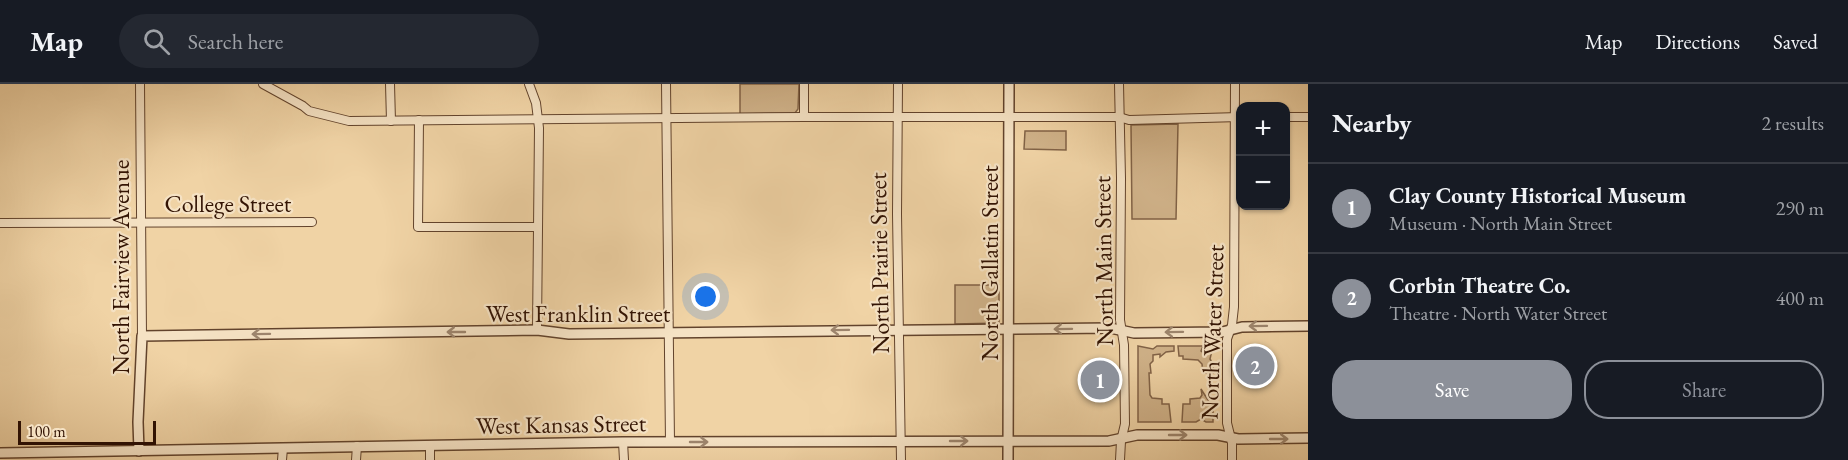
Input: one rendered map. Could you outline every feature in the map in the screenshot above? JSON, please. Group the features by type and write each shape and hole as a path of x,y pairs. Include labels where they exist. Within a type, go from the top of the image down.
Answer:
{"street":[{"name":"North Fairview Avenue","path":"139,455 140,84"},
{"path":"263,84 309,111 348,121 804,117 1119,117 1129,120 1236,117"},
{"path":"390,84 392,121"},
{"path":"529,84 536,103 538,119 537,330"},
{"path":"666,84 670,442"},
{"path":"804,84 804,117"},
{"name":"North Prairie Street","path":"898,84 898,330 901,460"},
{"name":"North Gallatin Street","path":"1008,460 1009,84"},
{"name":"North Main Street","path":"1119,84 1125,414 1120,460"},
{"name":"North Water Street","path":"1235,84 1237,102"},
{"path":"1290,117 1308,117"},
{"path":"419,120 418,226 537,227"},
{"name":"North Water Street","path":"1232,460 1231,437 1227,423 1227,339 1234,307 1237,156"},
{"name":"College Street","path":"0,223 312,222"},
{"name":"West Franklin Street","path":"141,336 537,330 569,334 1110,327 1134,333 1222,332 1242,327 1308,326"},
{"name":"West Kansas Street","path":"0,453 139,455 357,446 623,442 1109,441 1137,435 1218,435 1238,439 1308,438"},
{"path":"623,442 624,460"},
{"path":"430,445 430,460"},
{"path":"357,446 357,460"},
{"path":"282,460 283,448"}],"shaded area":[{"path":"740,84 799,84 798,109 795,113 740,114"},
{"path":"1178,124 1176,219 1132,219 1131,125"},
{"path":"1025,131 1066,131 1066,150 1024,149"},
{"path":"955,285 999,285 999,323 955,324"},
{"path":"1138,346 1153,349 1157,346 1174,346 1174,351 1166,352 1160,357 1160,354 1153,355 1153,361 1150,364 1151,373 1149,373 1150,395 1152,398 1162,399 1162,404 1169,404 1171,422 1138,422"},
{"path":"1178,346 1203,346 1201,351 1205,354 1208,350 1205,346 1213,346 1210,359 1213,364 1213,373 1203,373 1202,364 1198,360 1183,359 1183,356 1179,356"},
{"path":"1201,389 1213,408 1213,422 1201,419 1196,422 1182,422 1183,404 1190,404 1190,399 1200,398"}],"place":[{"name":"Corbin Theatre Co.","path":"1255,366"},
{"name":"Clay County Historical Museum","path":"1100,380"}]}
